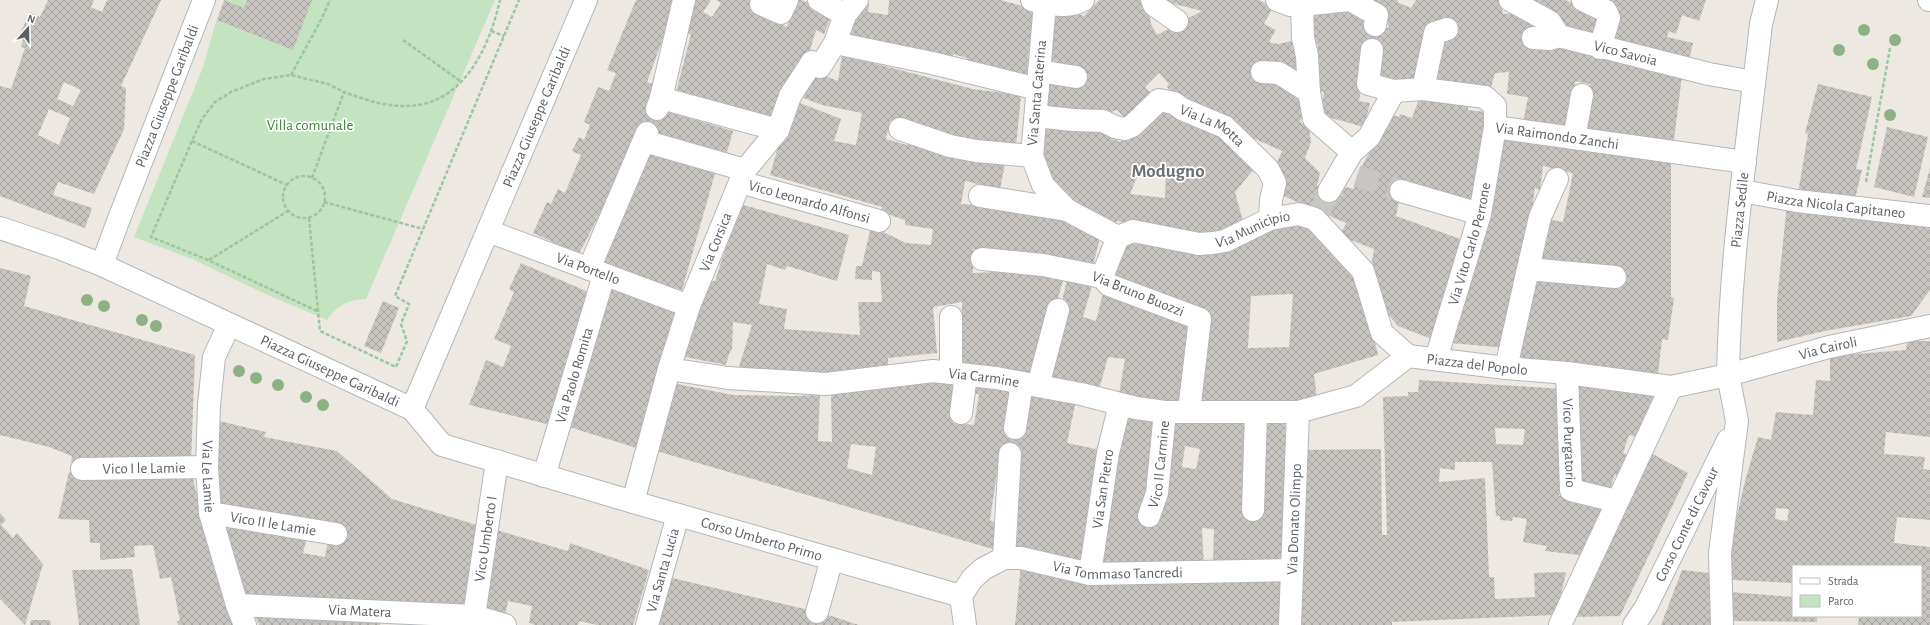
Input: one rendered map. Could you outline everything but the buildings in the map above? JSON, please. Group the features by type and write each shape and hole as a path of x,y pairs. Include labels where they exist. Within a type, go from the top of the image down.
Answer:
{"street":[{"name":"Piazza Giuseppe Garibaldi","path":"204,0 102,265 229,326 412,409 586,0"},
{"path":"684,0 659,103 778,130"},
{"path":"761,4 781,13 787,0"},
{"path":"819,0 851,8"},
{"path":"1036,1 1077,5 1083,0"},
{"path":"1152,0 1154,5 1177,21"},
{"path":"1277,0 1290,5 1349,0 1377,15 1375,26"},
{"path":"1510,0 1550,22 1559,36 1550,39 1533,38"},
{"path":"1583,0 1606,11 1609,18 1600,48"},
{"name":"Piazza Sedile","path":"1722,625 1720,553 1737,421 1728,375 1729,319 1754,82 1762,18 1766,0"},
{"name":"Via Santa Caterina","path":"1036,1 1038,80 1032,156 1043,185 1067,210 1118,237"},
{"path":"1302,5 1303,38 1307,56 1308,92 1314,119 1350,166"},
{"name":"Via Corsica","path":"633,502 669,369 689,306 743,176 778,130 790,96 812,62 820,67 835,43 851,8"},
{"path":"1423,89 1435,33 1447,29"},
{"name":"Vico Savoia","path":"1559,36 1600,48 1709,74 1754,82"},
{"path":"835,43 932,63 1038,80 1076,77"},
{"name":"Via Raimondo Zanchi","path":"1372,50 1368,84 1394,91 1423,89 1485,97 1495,106 1495,127 1745,162"},
{"path":"1262,72 1279,73 1308,92"},
{"path":"1329,192 1350,166 1369,137 1394,91"},
{"path":"1574,138 1582,95"},
{"name":"Via La Motta","path":"1036,116 1072,120 1103,120 1115,127 1125,129 1132,126 1159,100 1174,103 1182,109 1225,127 1268,169 1275,183 1271,200 1270,219"},
{"name":"Via Vito Carlo Perrone","path":"1436,359 1480,214 1495,127"},
{"path":"900,129 950,146 976,151 1032,156"},
{"name":"Vico Leonardo Alfonsi","path":"646,137 743,176 879,221"},
{"name":"Via Paolo Romita","path":"544,476 596,272 646,137"},
{"path":"1506,368 1540,217 1556,179"},
{"path":"1401,191 1480,214"},
{"name":"Piazza Nicola Capitaneo","path":"1742,191 1797,201 1930,216"},
{"path":"980,196 1067,210"},
{"name":"Via Municipio","path":"1118,237 1133,231 1199,244 1213,243 1225,240 1270,219 1299,214 1317,215 1363,271 1382,333 1408,356"},
{"path":"0,228 59,248 102,265"},
{"name":"Via Portello","path":"488,231 689,306"},
{"path":"1102,277 1118,237"},
{"name":"Via Bruno Buozzi","path":"982,259 1043,265 1102,277 1109,285 1200,319 1189,411"},
{"path":"1528,269 1615,277"},
{"path":"1015,428 1058,310"},
{"path":"951,318 961,413"},
{"name":"Via Cairoli","path":"1728,375 1829,347 1929,325"},
{"name":"Via Le Lamie","path":"229,326 214,357 209,405 207,467 210,514 237,605 245,625"},
{"name":"Piazza del Popolo","path":"1298,412 1356,396 1408,356 1506,368 1567,373 1671,387"},
{"name":"Via Carmine","path":"669,369 728,378 826,384 933,371 1030,384 1120,404 1165,412 1298,412"},
{"name":"Vico Purgatorio","path":"1567,373 1571,490 1616,501"},
{"path":"1560,625 1616,501 1671,387 1728,375"},
{"name":"Via San Pietro","path":"1090,574 1108,453 1120,404"},
{"name":"Corso Umberto Primo","path":"412,409 442,445 633,502 961,596"},
{"name":"Vico II Carmine","path":"1149,516 1157,493 1165,412"},
{"name":"Via Donato Olimpo","path":"1290,625 1298,412"},
{"path":"1253,510 1256,413"},
{"name":"Corso Conte di Cavour","path":"1634,625 1646,607 1737,421"},
{"path":"1004,558 1010,454"},
{"name":"Vico Umberto I","path":"474,616 497,461"},
{"name":"Vico I le Lamie","path":"82,469 207,467"},
{"name":"Vico II le Lamie","path":"210,514 336,534"},
{"name":"Via Santa Lucia","path":"647,625 678,515"},
{"name":"Via Tommaso Tancredi","path":"961,596 972,579 983,569 1004,558 1021,558 1090,574 1292,570"},
{"path":"817,612 832,559"},
{"path":"961,596 965,625"},
{"name":"Via Matera","path":"237,605 474,616 505,625"}],"path":[{"path":"291,76 330,0"},
{"path":"318,311 208,260 151,237 202,119 215,102 231,92 264,78 291,76 328,84 344,92 378,103 405,106 425,103 444,97 478,61 491,31 500,0"},
{"path":"309,218 320,331 396,367 407,341 401,324 409,304 395,296 520,0"},
{"path":"491,31 504,36"},
{"path":"403,40 460,81"},
{"path":"1865,184 1890,48"},
{"path":"312,178 344,92"},
{"path":"192,141 287,185"},
{"path":"298,177 312,178 321,185 324,190 324,202 319,212 309,218 298,217 288,211 283,198 287,185 298,177"},
{"path":"324,202 423,229"},
{"path":"208,260 288,211"}],"green space":[{"name":"Villa comunale","path":"225,0 495,0 366,299 344,304 339,307 327,320 261,292 192,259 134,237 203,67 215,25"}],"tunnel":[{"path":"1357,176 1401,191"},
{"path":"1320,211 1329,191"}],"district":[{"name":"Modugno","path":"1168,171"}]}
